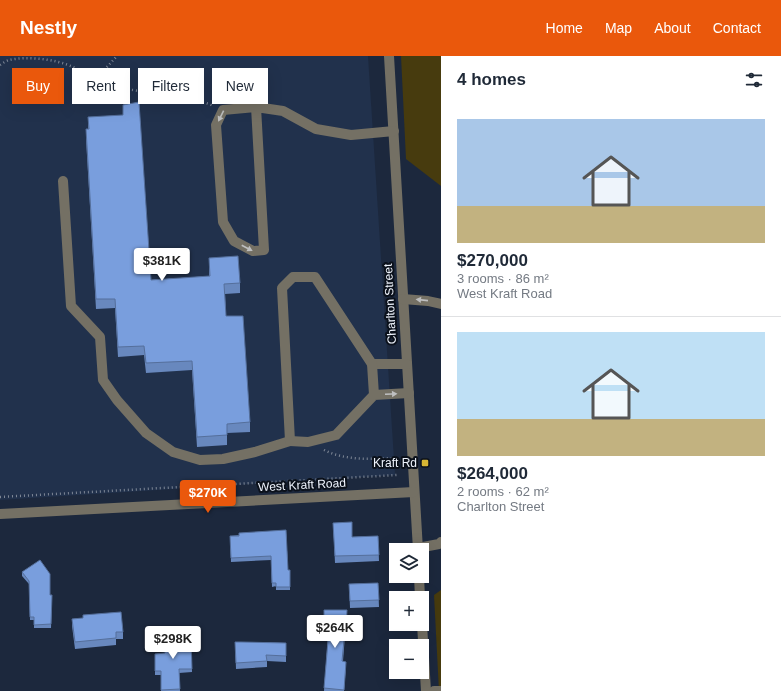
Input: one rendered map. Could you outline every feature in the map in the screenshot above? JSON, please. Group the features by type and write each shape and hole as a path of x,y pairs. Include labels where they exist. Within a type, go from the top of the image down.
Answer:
{"street":[{"name":"Charlton Street","path":"389,56 418,543"},
{"path":"256,107 264,250 253,251 234,241 223,222 216,125 223,110 256,107 283,111 316,129 350,135 394,131"},
{"path":"63,181 71,306 100,337 103,380 146,433 173,452 200,460 223,458 255,452 290,441 308,442 336,435 374,395 409,393"},
{"path":"290,441 282,288 293,277 315,277 372,364 374,395"},
{"path":"403,299 428,301 441,304"},
{"path":"372,364 407,364"},
{"name":"West Kraft Road","path":"0,514 414,492"},
{"path":"429,546 441,542"},
{"path":"422,631 426,691"},
{"path":"434,691 441,691"}],"path":[{"path":"106,68 117,56"},
{"path":"0,65 9,60 41,58 61,61 75,68"},
{"path":"130,90 206,103 223,110"},
{"path":"308,442 334,455 361,459 396,458"},
{"path":"0,497 397,475"}],"shaded area":[{"path":"0,56 368,56 395,475 0,500"},
{"path":"401,56 441,56 441,186 406,159"},
{"path":"441,590 441,691 439,691 434,595"}],"building":[{"path":"138,102 139,104 151,280 210,276 209,258 238,256 240,283 224,284 226,316 243,316 250,422 227,424 227,435 197,437 192,361 146,363 144,346 118,347 115,299 96,299 86,129 89,129 88,117 123,115 123,105"},
{"path":"352,522 352,537 378,536 379,555 335,556 333,523"},
{"path":"286,530 290,587 276,587 276,583 272,583 271,556 231,558 230,536 239,536 239,533"},
{"path":"40,560 50,574 50,595 52,595 51,624 34,625 34,617 30,617 29,581 22,572"},
{"path":"378,583 379,600 350,601 349,584"},
{"path":"324,610 347,610 342,661 346,662 344,690 324,688 329,629 324,629"},
{"path":"121,612 123,632 116,632 116,638 75,642 72,619 83,618 83,615"},
{"path":"181,631 182,641 191,640 192,669 179,669 180,689 161,690 161,671 155,671 155,654 165,653 164,632"},
{"path":"235,642 286,643 286,656 266,655 267,661 236,663"}],"place":[{"name":"Kraft Rd","path":"425,463"}]}
